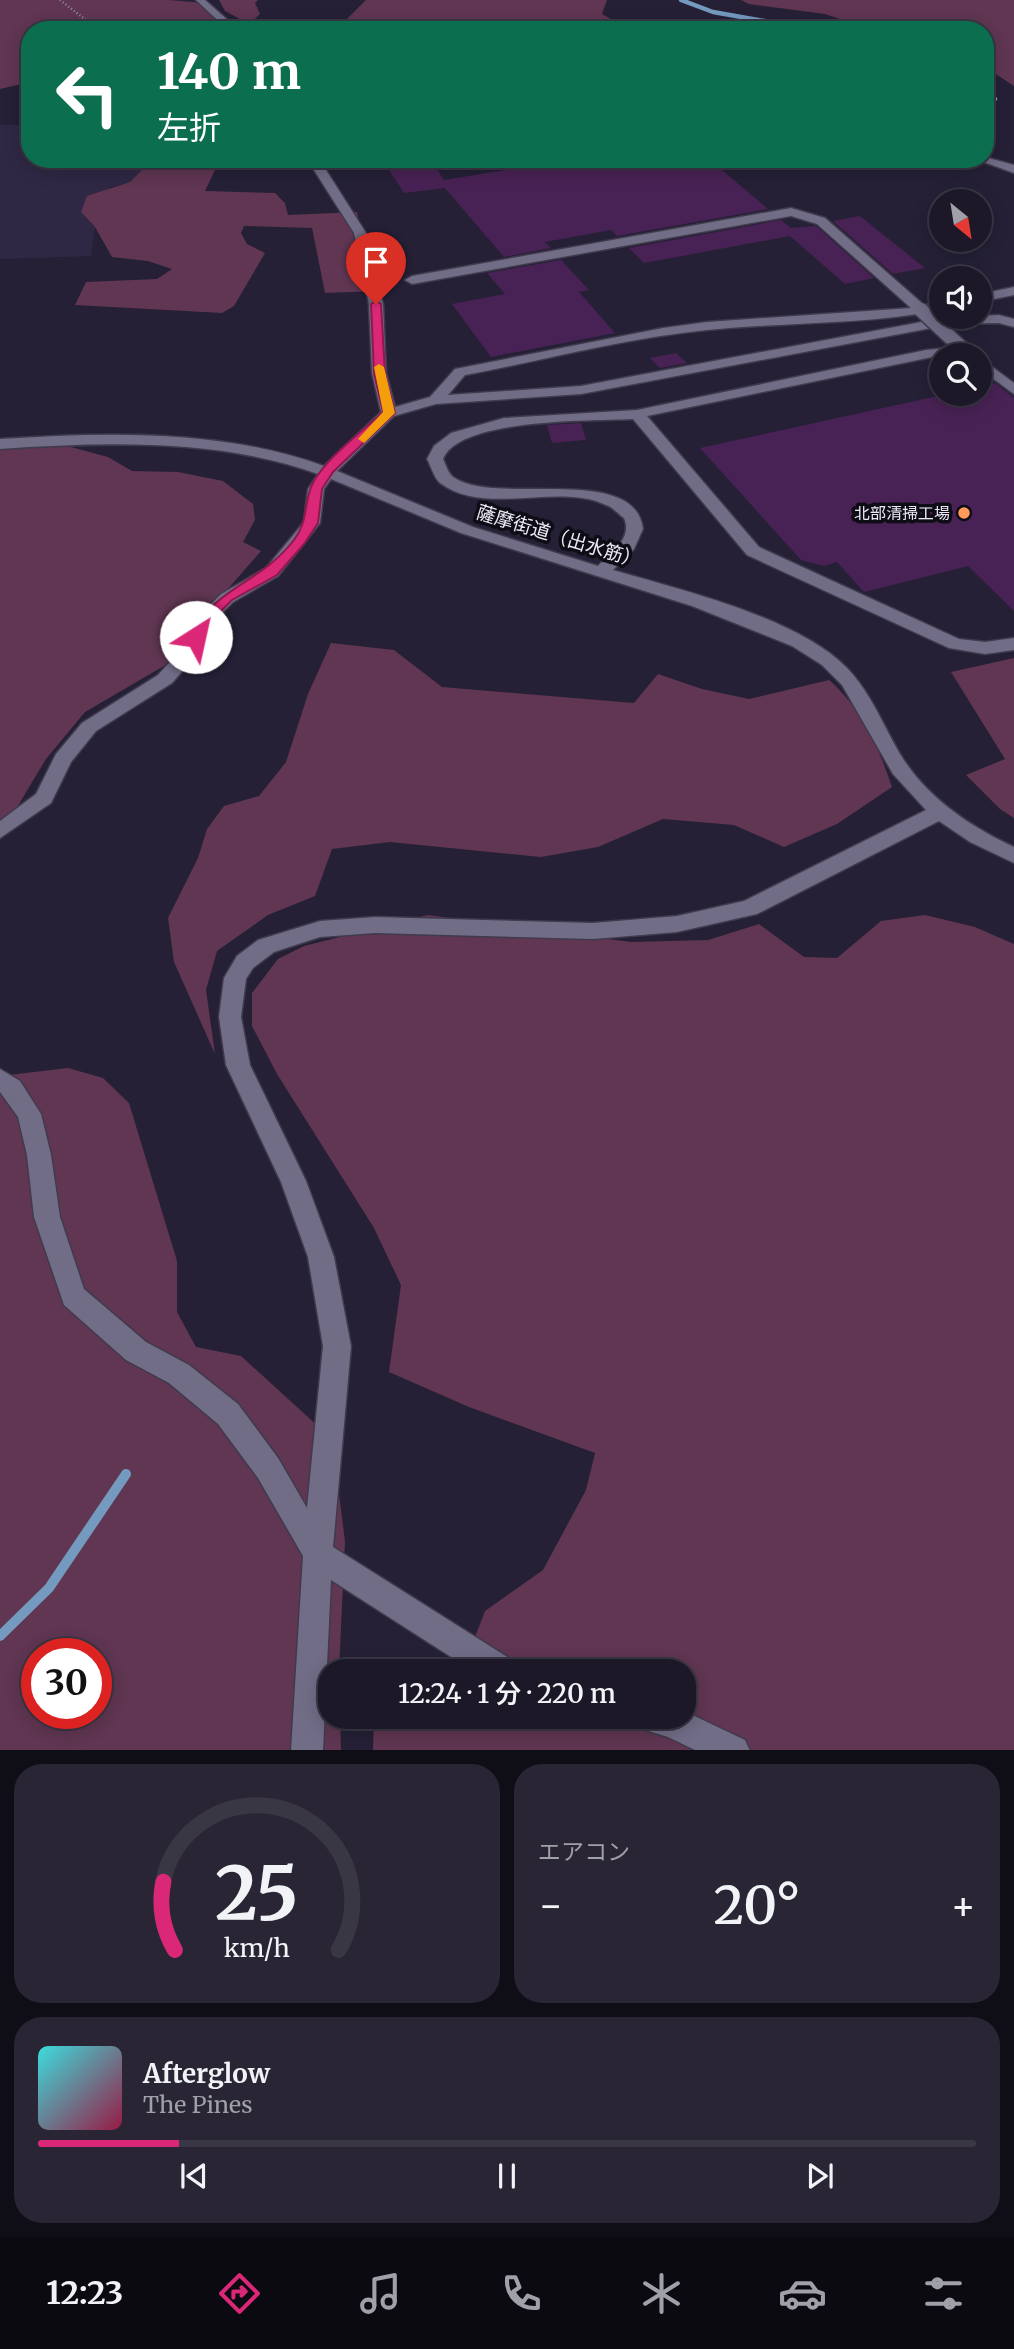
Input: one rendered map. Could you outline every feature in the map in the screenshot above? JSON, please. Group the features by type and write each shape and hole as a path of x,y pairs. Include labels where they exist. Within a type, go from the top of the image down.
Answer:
{"street":[{"path":"200,1 223,21"},
{"path":"994,163 1014,169"},
{"path":"319,168 360,233 376,304 379,373 389,413"},
{"path":"412,280 792,212 821,221 957,343"},
{"path":"992,296 1014,291"},
{"path":"435,400 460,372 663,332 707,326 896,315 929,308"},
{"path":"0,831 44,798 63,759 89,727 165,679 187,655 206,619 213,612 228,598 272,572 312,523 316,489 329,470 389,413 435,400 581,390 953,320 999,319 1014,323"},
{"path":"602,571 629,543 635,532 635,522 628,511 617,503 586,495 485,494 468,490 441,475 435,459 439,449 456,436 504,424 637,415 929,354"},
{"path":"992,372 1014,390"},
{"path":"637,415 753,551 955,644 985,648 1014,644"},
{"name":"薩摩街道（出水筋）","path":"0,444 104,439 246,449 329,470 460,527 747,619 805,645 829,662 861,698 902,772 940,812 1014,856"},
{"path":"307,1750 318,1554 337,1346 321,1257 293,1181 254,1104 238,1065 230,1017 235,978 245,962 266,946 320,929 375,925 593,931 677,924 749,908 940,812"},
{"path":"0,1079 12,1088 29,1114 39,1155 47,1217 73,1296 135,1351 179,1374 228,1414 268,1468 318,1554 482,1659"},
{"path":"687,1729 732,1750"}],"path":[{"path":"61,0 88,21"}],"shaded area":[{"path":"0,0 169,0 205,3 224,21 21,21 21,84 0,89"},
{"path":"219,0 258,0 255,3 260,14 252,21 243,21 225,11"},
{"path":"366,0 607,0 602,14 614,21 345,21"},
{"path":"741,0 1014,0 1014,86 994,73 994,21 846,21 825,14 749,4"},
{"path":"0,125 21,125 21,168 144,168 130,182 111,187 81,212 95,227 91,256 0,259"},
{"path":"144,168 225,168 215,170 205,191 275,193 285,203 288,215 357,212 365,255 379,291 325,293 312,228 244,226 241,233 247,244 265,253 234,306 222,313 75,305 86,282 157,279 172,269 148,261 112,257 95,227 81,212 87,196 130,182"},
{"path":"56,443 108,457 132,471 178,472 223,481 253,504 255,520 243,542 261,551 206,614 169,663 85,712 46,759 16,809 0,823 0,450"},
{"path":"331,643 394,650 442,687 634,703 658,674 702,689 749,699 829,680 851,704 868,729 892,787 837,824 784,847 734,825 663,819 598,847 541,857 390,842 332,849 315,896 268,915 217,951 206,990 215,1054 174,962 168,918 198,858 207,829 224,806 259,796 286,762 308,694"},
{"path":"1014,658 1014,818 1000,809 966,775 1005,759 951,672"},
{"path":"428,915 631,942 708,940 759,924 804,957 837,958 881,921 925,915 975,927 1014,944 1014,1750 373,1750 374,1729 696,1729 696,1659 467,1659 485,1611 543,1570 586,1490 595,1453 469,1407 389,1372 401,1285 374,1228 277,1074 252,1026 252,993 278,959 304,946"},
{"path":"68,1068 103,1078 129,1103 177,1261 177,1312 196,1347 241,1356 332,1439 345,1541 340,1659 318,1659 318,1729 340,1729 341,1750 0,1750 0,1076"}],"building":[{"path":"388,168 436,168 444,180 518,168 720,168 768,209 617,236 611,230 545,242 551,248 504,257 445,188 404,193"},
{"path":"860,216 925,268 893,274 833,221"},
{"path":"781,220 791,228 816,226 874,278 845,284 790,236 644,263 629,248"},
{"path":"561,260 589,290 579,292 615,333 491,357 452,304 505,294 487,273"},
{"path":"676,353 687,363 660,368 650,358"},
{"path":"995,383 1014,398 1014,611 968,566 864,592 837,562 824,566 801,560 700,448 929,398 929,406 992,406 992,384"},
{"path":"581,423 586,440 552,443 547,425"}],"waterway":[{"path":"681,0 713,12 764,21"},
{"path":"0,1636 49,1588 126,1474"}],"slow traffic":[{"path":"364,439 389,413 379,367"}],"place":[{"name":"北部清掃工場","path":"964,513"}],"route":[{"path":"196,637 206,619 228,598 272,572 299,542 312,523 316,489 329,470 389,413 379,373 376,304"}]}
